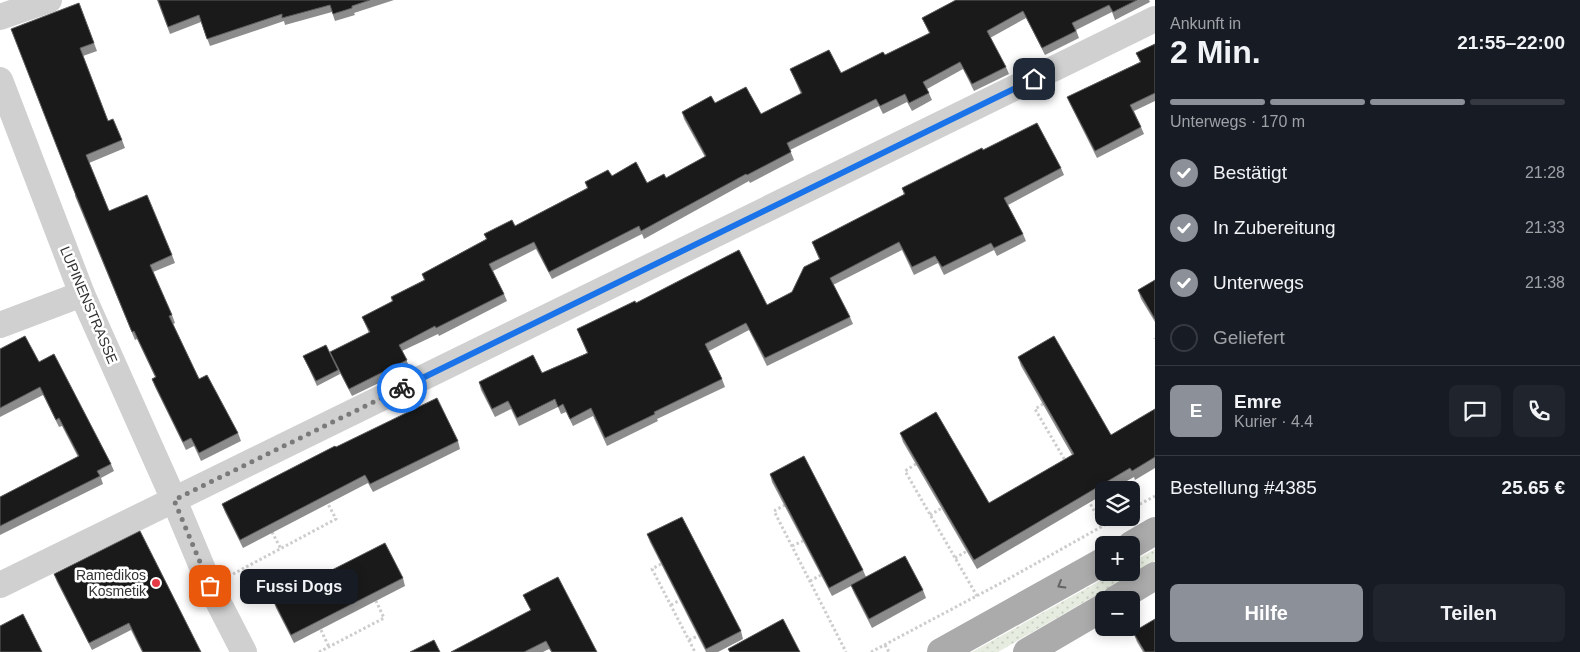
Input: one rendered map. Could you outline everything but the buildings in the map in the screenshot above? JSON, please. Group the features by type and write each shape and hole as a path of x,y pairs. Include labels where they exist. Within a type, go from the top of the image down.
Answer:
{"main road":[{"path":"1140,540 1155,531"},
{"path":"941,652 1095,566"},
{"path":"1130,591 1155,576"},
{"path":"1027,652 1095,612"}],"street":[{"path":"0,17 49,0"},
{"path":"0,585 1155,19"},
{"name":"LUPINENSTRASSE","path":"0,80 5,109 82,294 174,500 210,586 244,652"},
{"path":"0,325 82,294"}],"path":[{"path":"1043,404 1035,409 1068,466"},
{"path":"916,464 905,471 977,596"},
{"path":"1085,496 1095,513"},
{"path":"1140,505 1155,496"},
{"path":"210,586 336,519 328,504"},
{"path":"785,506 774,511 846,652"},
{"path":"930,515 942,508"},
{"path":"871,652 1103,526"},
{"path":"272,532 281,549"},
{"path":"792,546 803,541"},
{"path":"955,558 967,551"},
{"path":"661,564 652,569 695,652"},
{"path":"810,581 820,575"},
{"path":"671,605 680,600"},
{"path":"320,652 384,618 376,601"},
{"path":"321,630 330,647"},
{"path":"689,640 698,636"},
{"path":"885,645 889,652"}],"shaded area":[{"path":"1155,549 1155,561 1140,570 1140,558"},
{"path":"1100,581 1120,581 1103,591 1095,591 1095,596 998,652 972,652"}],"way so far":[{"path":"210,586 174,500 402,388"}],"place":[{"name":"Ramedikos Kosmetik","path":"156,583"},
{"name":"Fussi Dogs","path":"210,586"}],"route":[{"path":"402,388 1034,79"}]}
